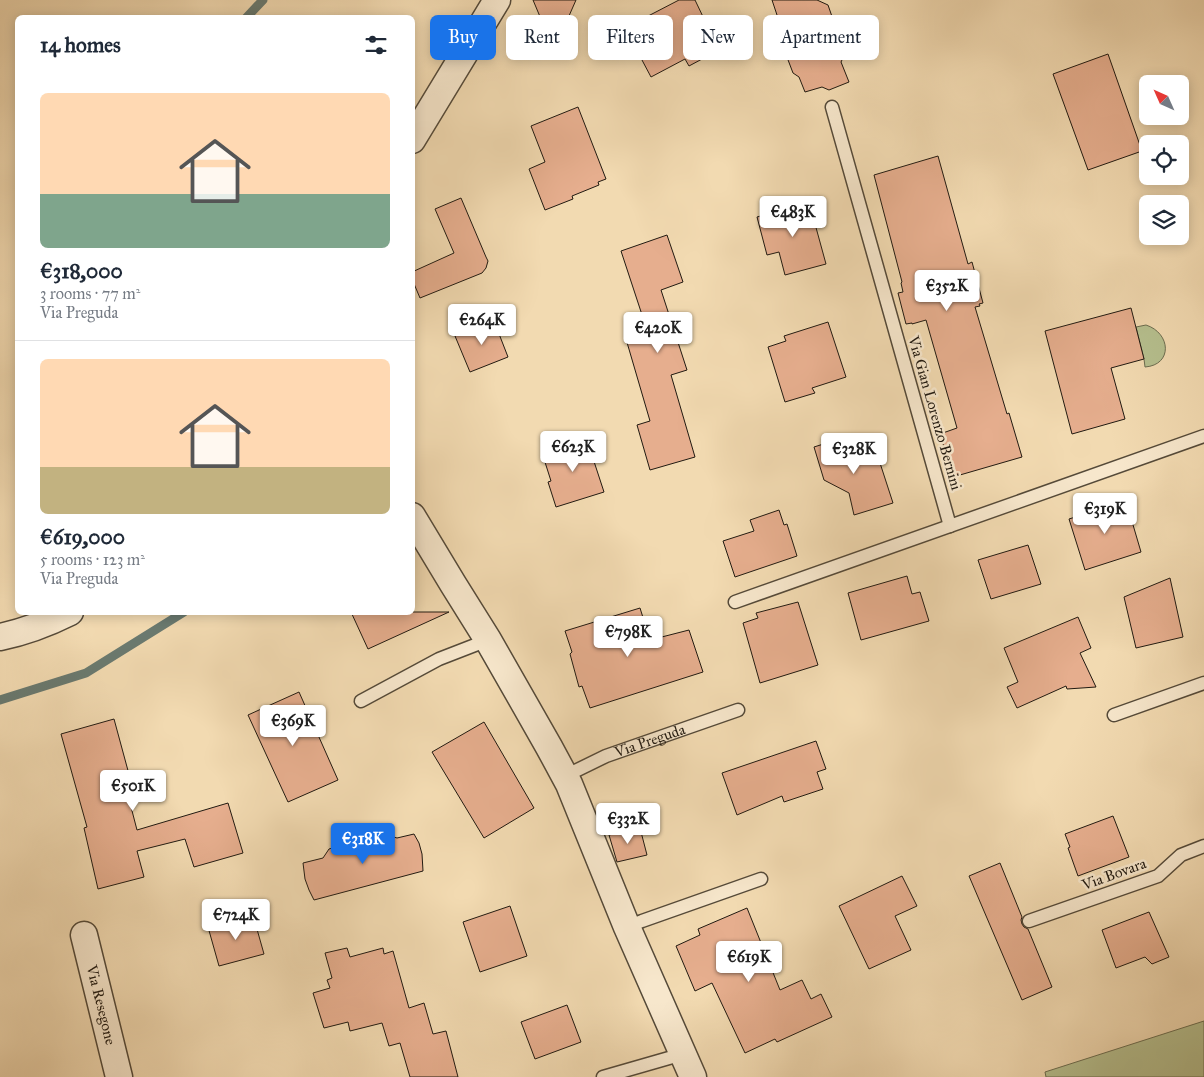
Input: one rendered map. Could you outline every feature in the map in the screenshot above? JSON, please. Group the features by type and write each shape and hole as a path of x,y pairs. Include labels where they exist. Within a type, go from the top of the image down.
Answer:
{"street":[{"path":"415,135 498,0"},
{"path":"415,521 488,640 565,776 627,927 688,1065"},
{"path":"0,637 29,629 63,615"},
{"name":"Via Resegone","path":"84,935 119,1077"}],"lane":[{"name":"Via Gian Lorenzo Bernini","path":"832,106 950,526"},
{"path":"735,602 1204,436"},
{"path":"361,700 438,659 488,640"},
{"path":"1114,715 1204,683"},
{"name":"Via Preguda","path":"565,776 606,756 738,710"},
{"name":"Via Bovara","path":"1029,921 1158,876 1182,855 1204,846"},
{"path":"627,927 761,879"},
{"path":"603,1077 688,1065"}],"green space":[{"path":"1146,325 1160,335 1164,341 1165,348 1164,355 1160,361 1145,367 1136,327"},
{"path":"1204,1021 1204,1077 1046,1077 1045,1072"}],"building":[{"path":"533,0 576,0 569,15 539,15"},
{"path":"679,0 695,0 702,15 683,15 683,60 651,77 642,60 673,60 673,15 650,15"},
{"path":"772,0 817,0 828,5 831,15 777,15"},
{"path":"1108,54 1139,142 1139,152 1088,170 1053,74"},
{"path":"686,60 700,60 689,66"},
{"path":"788,60 842,60 841,62 849,82 829,90 822,87 805,92 799,77 793,73"},
{"path":"578,107 606,179 598,182 599,185 572,196 573,199 545,210 529,169 545,162 531,126"},
{"path":"938,156 968,264 972,262 983,303 975,307 1022,457 953,477 940,434 957,428 926,320 906,324 898,293 903,292 902,282 874,175"},
{"path":"461,198 488,261 482,273 420,298 415,286 415,271 454,253 435,209"},
{"path":"809,202 826,264 785,275 779,252 767,255 757,217"},
{"path":"667,235 683,282 661,290 687,370 671,375 695,457 650,470 637,425 650,421 626,339 648,333 621,251"},
{"path":"1131,308 1144,359 1111,368 1125,419 1072,434 1045,331"},
{"path":"494,321 508,357 470,372 455,336"},
{"path":"828,322 846,377 812,388 815,393 785,402 768,347 786,341 784,336"},
{"path":"852,435 856,451 880,463 893,503 854,515 849,493 824,480 814,447"},
{"path":"586,437 604,492 556,507 548,482 551,481 544,459 550,457 548,450"},
{"path":"1126,501 1141,552 1085,570 1069,519"},
{"path":"779,510 784,525 787,524 797,556 735,577 723,541 754,531 750,520"},
{"path":"1028,545 1041,584 991,599 978,560"},
{"path":"907,576 912,594 920,592 929,621 861,640 848,593"},
{"path":"1170,578 1183,637 1136,648 1124,597"},
{"path":"798,602 818,665 760,683 743,623 758,618 756,613"},
{"path":"640,608 650,640 689,630 703,672 590,708 582,686 579,687 570,654 572,652 565,631"},
{"path":"415,612 449,612 368,649 352,615 415,615"},
{"path":"1078,617 1091,648 1080,653 1096,687 1067,689 1066,686 1017,708 1007,687 1018,682 1004,648"},
{"path":"299,692 338,780 288,802 248,715"},
{"path":"114,719 130,778 124,780 137,830 228,803 243,853 194,867 185,839 137,851 144,877 98,889 84,828 87,827 61,734"},
{"path":"484,722 534,808 484,838 432,752"},
{"path":"816,741 826,769 817,772 823,789 784,802 782,796 737,815 722,773"},
{"path":"1113,816 1129,857 1078,876 1065,834"},
{"path":"640,828 647,855 617,862 609,835"},
{"path":"384,834 397,838 414,834 422,854 423,871 314,900 305,879 303,863 323,858 329,849 359,839 360,842"},
{"path":"1000,863 1022,917 1022,924 1028,929 1052,987 1022,1000 969,876"},
{"path":"902,876 917,906 895,916 911,950 869,969 839,906"},
{"path":"510,906 527,956 480,972 463,922"},
{"path":"747,908 780,990 802,980 811,999 821,994 832,1017 777,1042 775,1039 745,1053 712,983 695,991 676,946 700,935 698,929"},
{"path":"1149,912 1169,957 1152,964 1145,957 1116,968 1102,930"},
{"path":"253,915 264,954 219,966 208,927"},
{"path":"347,948 350,957 383,948 384,954 393,951 409,1008 424,1003 433,1034 446,1031 458,1077 410,1077 400,1043 389,1046 382,1023 350,1031 348,1022 324,1028 313,993 330,988 327,980 332,978 325,953"},
{"path":"567,1005 581,1042 535,1059 521,1022"}],"waterway":[{"path":"249,15 263,0"},
{"path":"0,700 86,673 179,615"}]}
